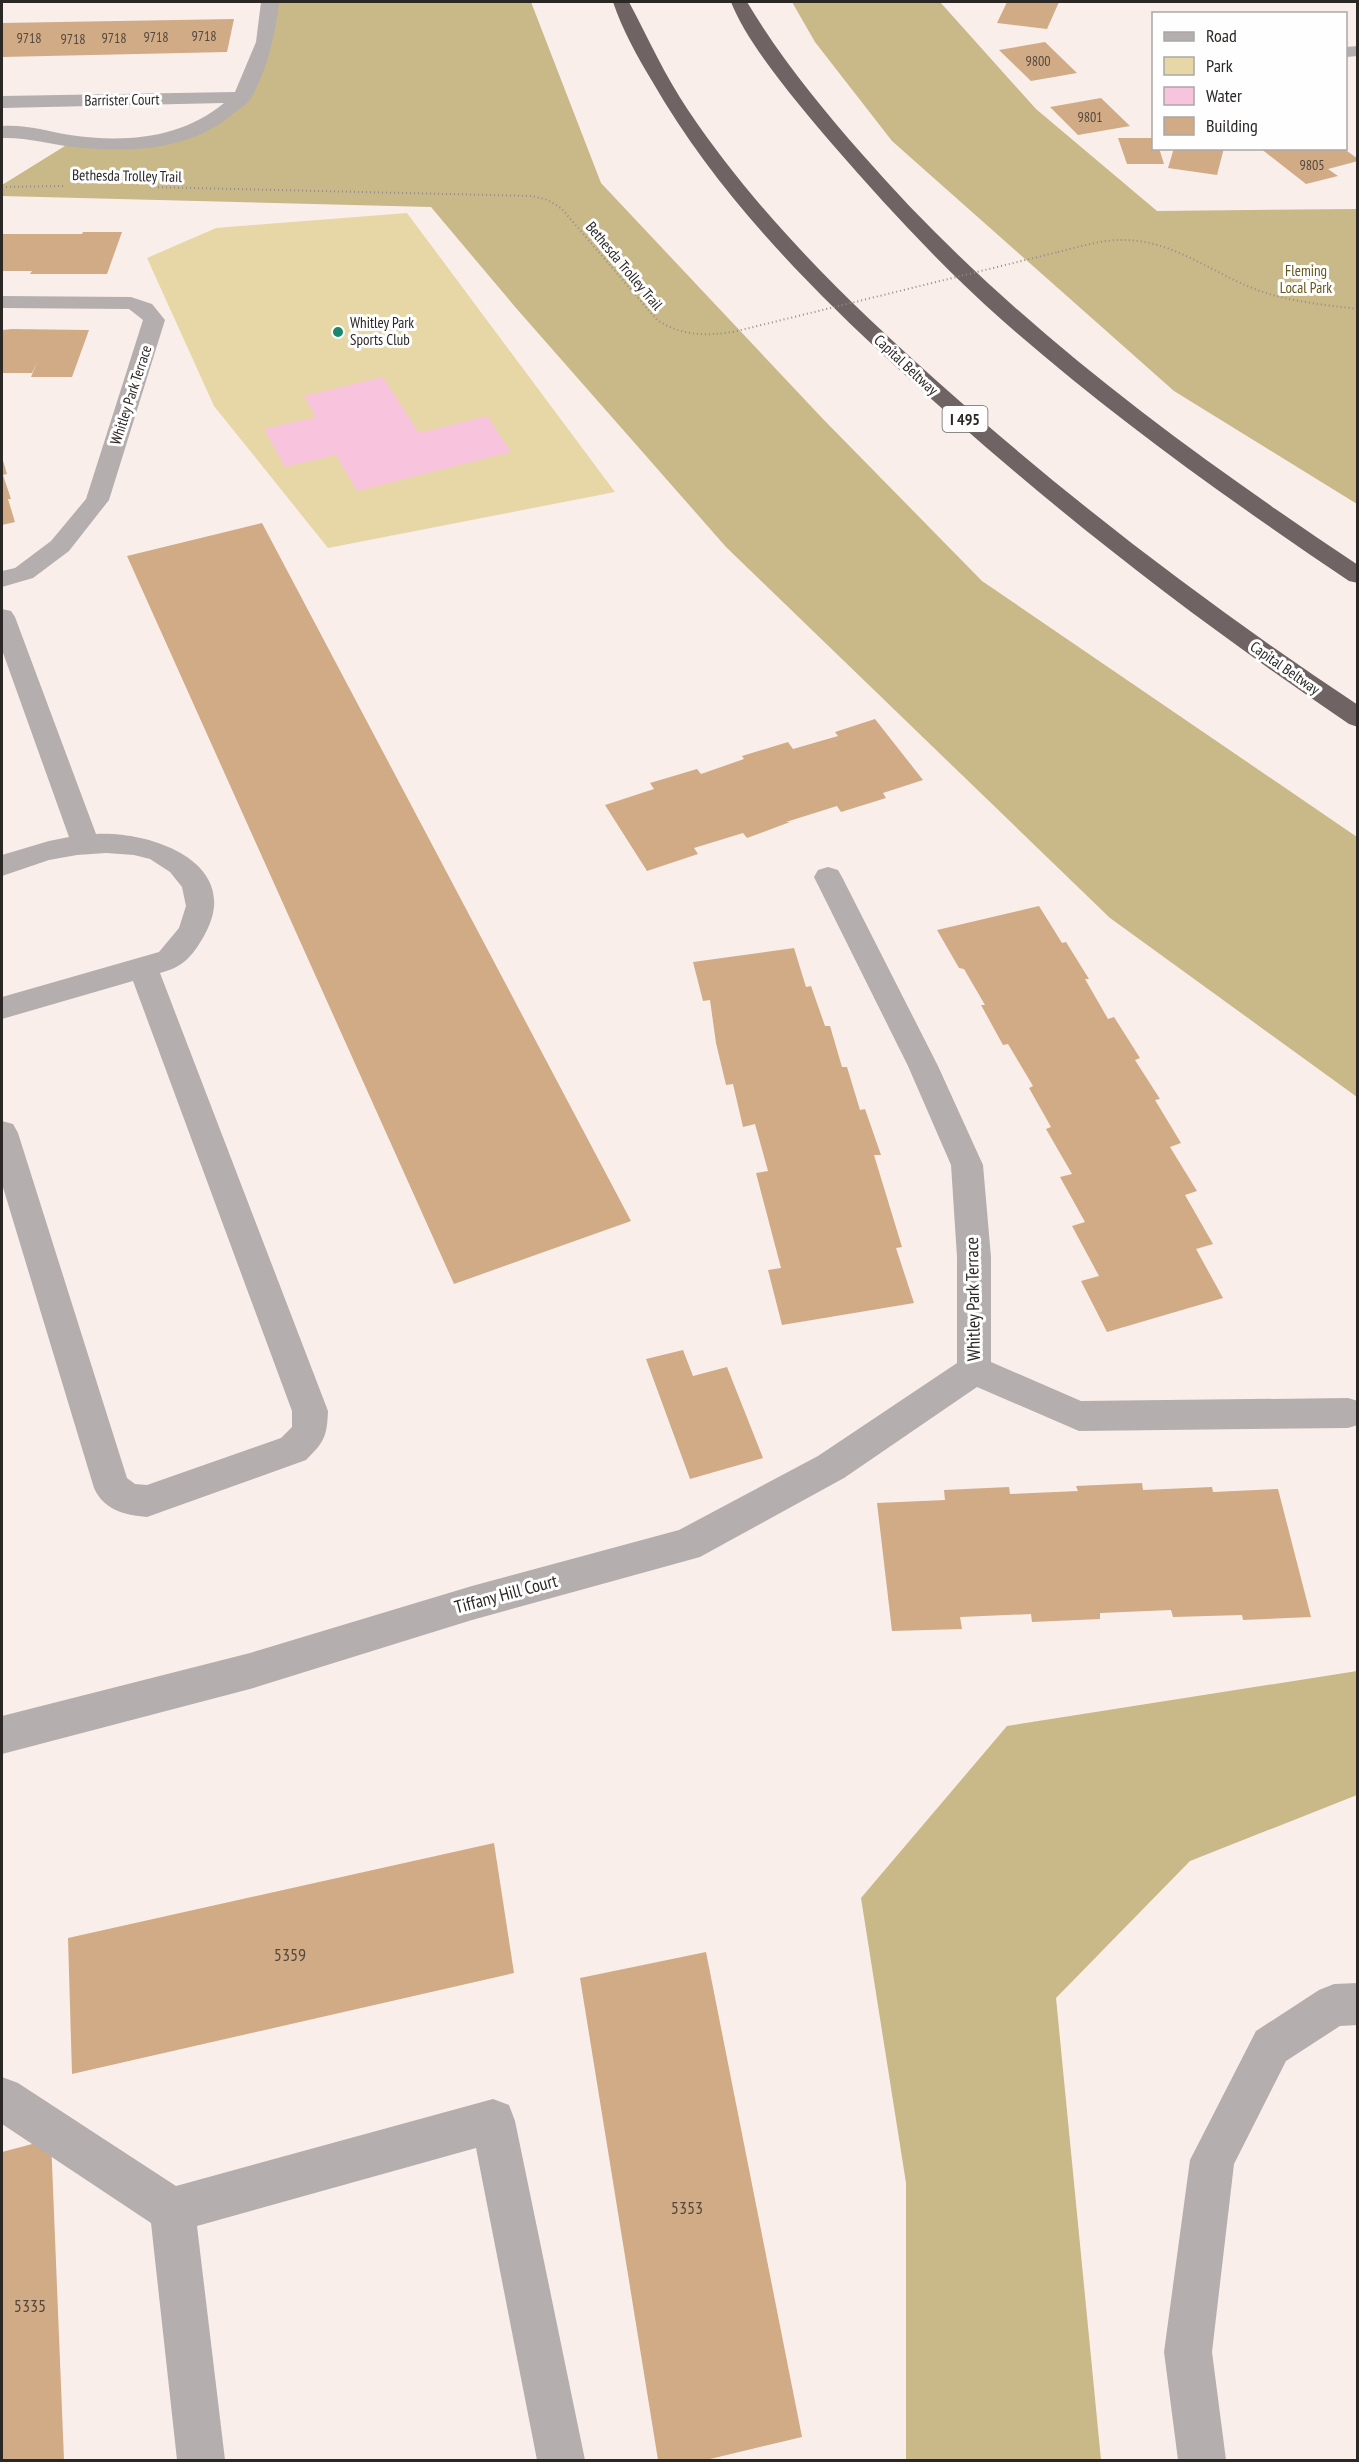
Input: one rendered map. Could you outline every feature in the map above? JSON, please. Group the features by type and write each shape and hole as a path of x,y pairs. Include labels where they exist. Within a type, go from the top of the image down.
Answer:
{"highway":[{"name":"Capital Beltway","path":"621,2 665,90 722,171 791,254 883,344 988,440 1118,546 1288,672 1358,718"},
{"path":"739,2 786,75 849,152 924,235 1010,314 1120,407 1254,508 1358,576"}],"street":[{"path":"2,132 15,131 73,141 128,145 172,138 215,120 242,98 266,42 270,2"},
{"name":"Barrister Court","path":"2,102 242,98"},
{"name":"Whitley Park Terrace","path":"2,302 124,302 142,307 150,313 154,320 97,500 60,546 24,573 2,579"},
{"path":"2,617 86,844"},
{"path":"2,866 15,860 86,844 147,847 171,857 190,874 200,893 200,916 189,939 169,960 2,1008"},
{"name":"Whitley Park Terrace","path":"828,877 923,1066 967,1165 974,1257 974,1370 1079,1416 1348,1413"},
{"path":"2,1133 112,1488 128,1499 147,1501 293,1449 309,1433 310,1412 142,966"},
{"name":"Tiffany Hill Court","path":"2,1735 250,1671 472,1603 687,1545 831,1467 974,1370"},
{"path":"1202,2460 1188,2352 1212,2160 1271,2046 1334,2006 1358,2004"},
{"path":"2,2099 172,2210 493,2121 561,2460"},
{"path":"172,2210 201,2460"}],"path":[{"name":"Bethesda Trolley Trail","path":"2,187 73,185"},
{"name":"Bethesda Trolley Trail","path":"144,187 532,196 548,200 561,208 657,320 667,328 682,334 701,337 733,332 1097,243 1123,240 1150,243 1178,251 1252,288 1325,306 1358,309"}],"green space":[{"path":"270,2 531,2 601,183 823,419 982,581 1357,837 1357,1097 1110,918 726,547 516,308 431,207 2,196 2,185 73,141 172,138 242,97 265,43"},
{"name":"Fleming Local Park","path":"792,2 940,2 1036,109 1157,211 1357,209 1357,504 1174,391 892,141 815,42"},
{"name":"Whitley Park Sports Club","path":"407,213 615,492 328,548 214,406 147,258 216,228"},
{"path":"1357,1671 1357,1795 1190,1861 1056,1998 1101,2460 906,2460 906,2183 861,1898 1007,1726"}],"water":[{"path":"383,377 419,433 487,416 511,452 357,491 336,455 285,467 264,429 316,417 304,396"}],"building":[{"path":"1007,2 1059,2 1047,29 997,23"},
{"path":"234,19 227,52 2,57 2,23"},
{"path":"1045,42 1077,73 1031,81 999,50"},
{"path":"1101,98 1130,126 1078,135 1050,107"},
{"path":"1118,138 1152,138 1152,150 1160,150 1164,164 1127,164"},
{"path":"1173,150 1223,150 1217,175 1168,168"},
{"path":"1263,150 1346,150 1358,159 1358,161 1328,169 1338,176 1306,184"},
{"path":"83,232 122,232 107,274 30,274 32,271 2,271 2,234 82,234"},
{"path":"2,330 89,330 72,377 31,377 37,362 32,373 2,373"},
{"path":"2,457 7,474 3,475 11,499 8,499 15,522 2,525"},
{"path":"262,523 631,1221 454,1284 127,556"},
{"path":"875,719 923,780 883,793 886,798 841,812 837,806 786,822 790,822 747,838 743,833 694,848 698,854 647,871 605,805 654,789 650,783 697,769 701,774 744,759 742,756 788,742 793,749 838,736 835,732"},
{"path":"1039,906 1062,943 1066,942 1089,979 1085,979 1108,1019 1114,1017 1140,1058 1135,1060 1160,1099 1155,1100 1181,1143 1170,1147 1197,1191 1185,1195 1213,1244 1196,1249 1223,1298 1107,1332 1081,1281 1099,1276 1072,1226 1085,1222 1060,1177 1072,1174 1046,1129 1051,1127 1029,1088 1033,1086 1008,1044 1003,1045 981,1005 985,1005 964,969 959,968 937,930"},
{"path":"794,948 806,987 811,986 825,1026 830,1026 842,1067 847,1067 860,1110 865,1109 881,1155 874,1155 902,1247 896,1248 914,1303 782,1325 768,1270 781,1268 756,1173 768,1171 755,1124 743,1127 733,1084 726,1085 716,1043 710,1000 703,1001 693,962"},
{"path":"683,1350 693,1376 727,1367 763,1458 690,1479 646,1359"},
{"path":"1142,1483 1143,1490 1212,1487 1213,1492 1278,1489 1311,1617 1243,1620 1242,1615 1173,1617 1171,1610 1100,1613 1100,1619 1032,1622 1031,1614 960,1617 962,1629 892,1631 877,1503 945,1500 944,1490 1009,1487 1010,1494 1078,1491 1076,1486"},
{"path":"494,1843 514,1973 72,2074 68,1938"},
{"path":"706,1952 802,2437 706,2460 658,2460 580,1978"},
{"path":"51,2139 64,2460 2,2460 2,2152"}],"place":[{"name":"Whitley Park Sports Club","path":"338,332"}]}
